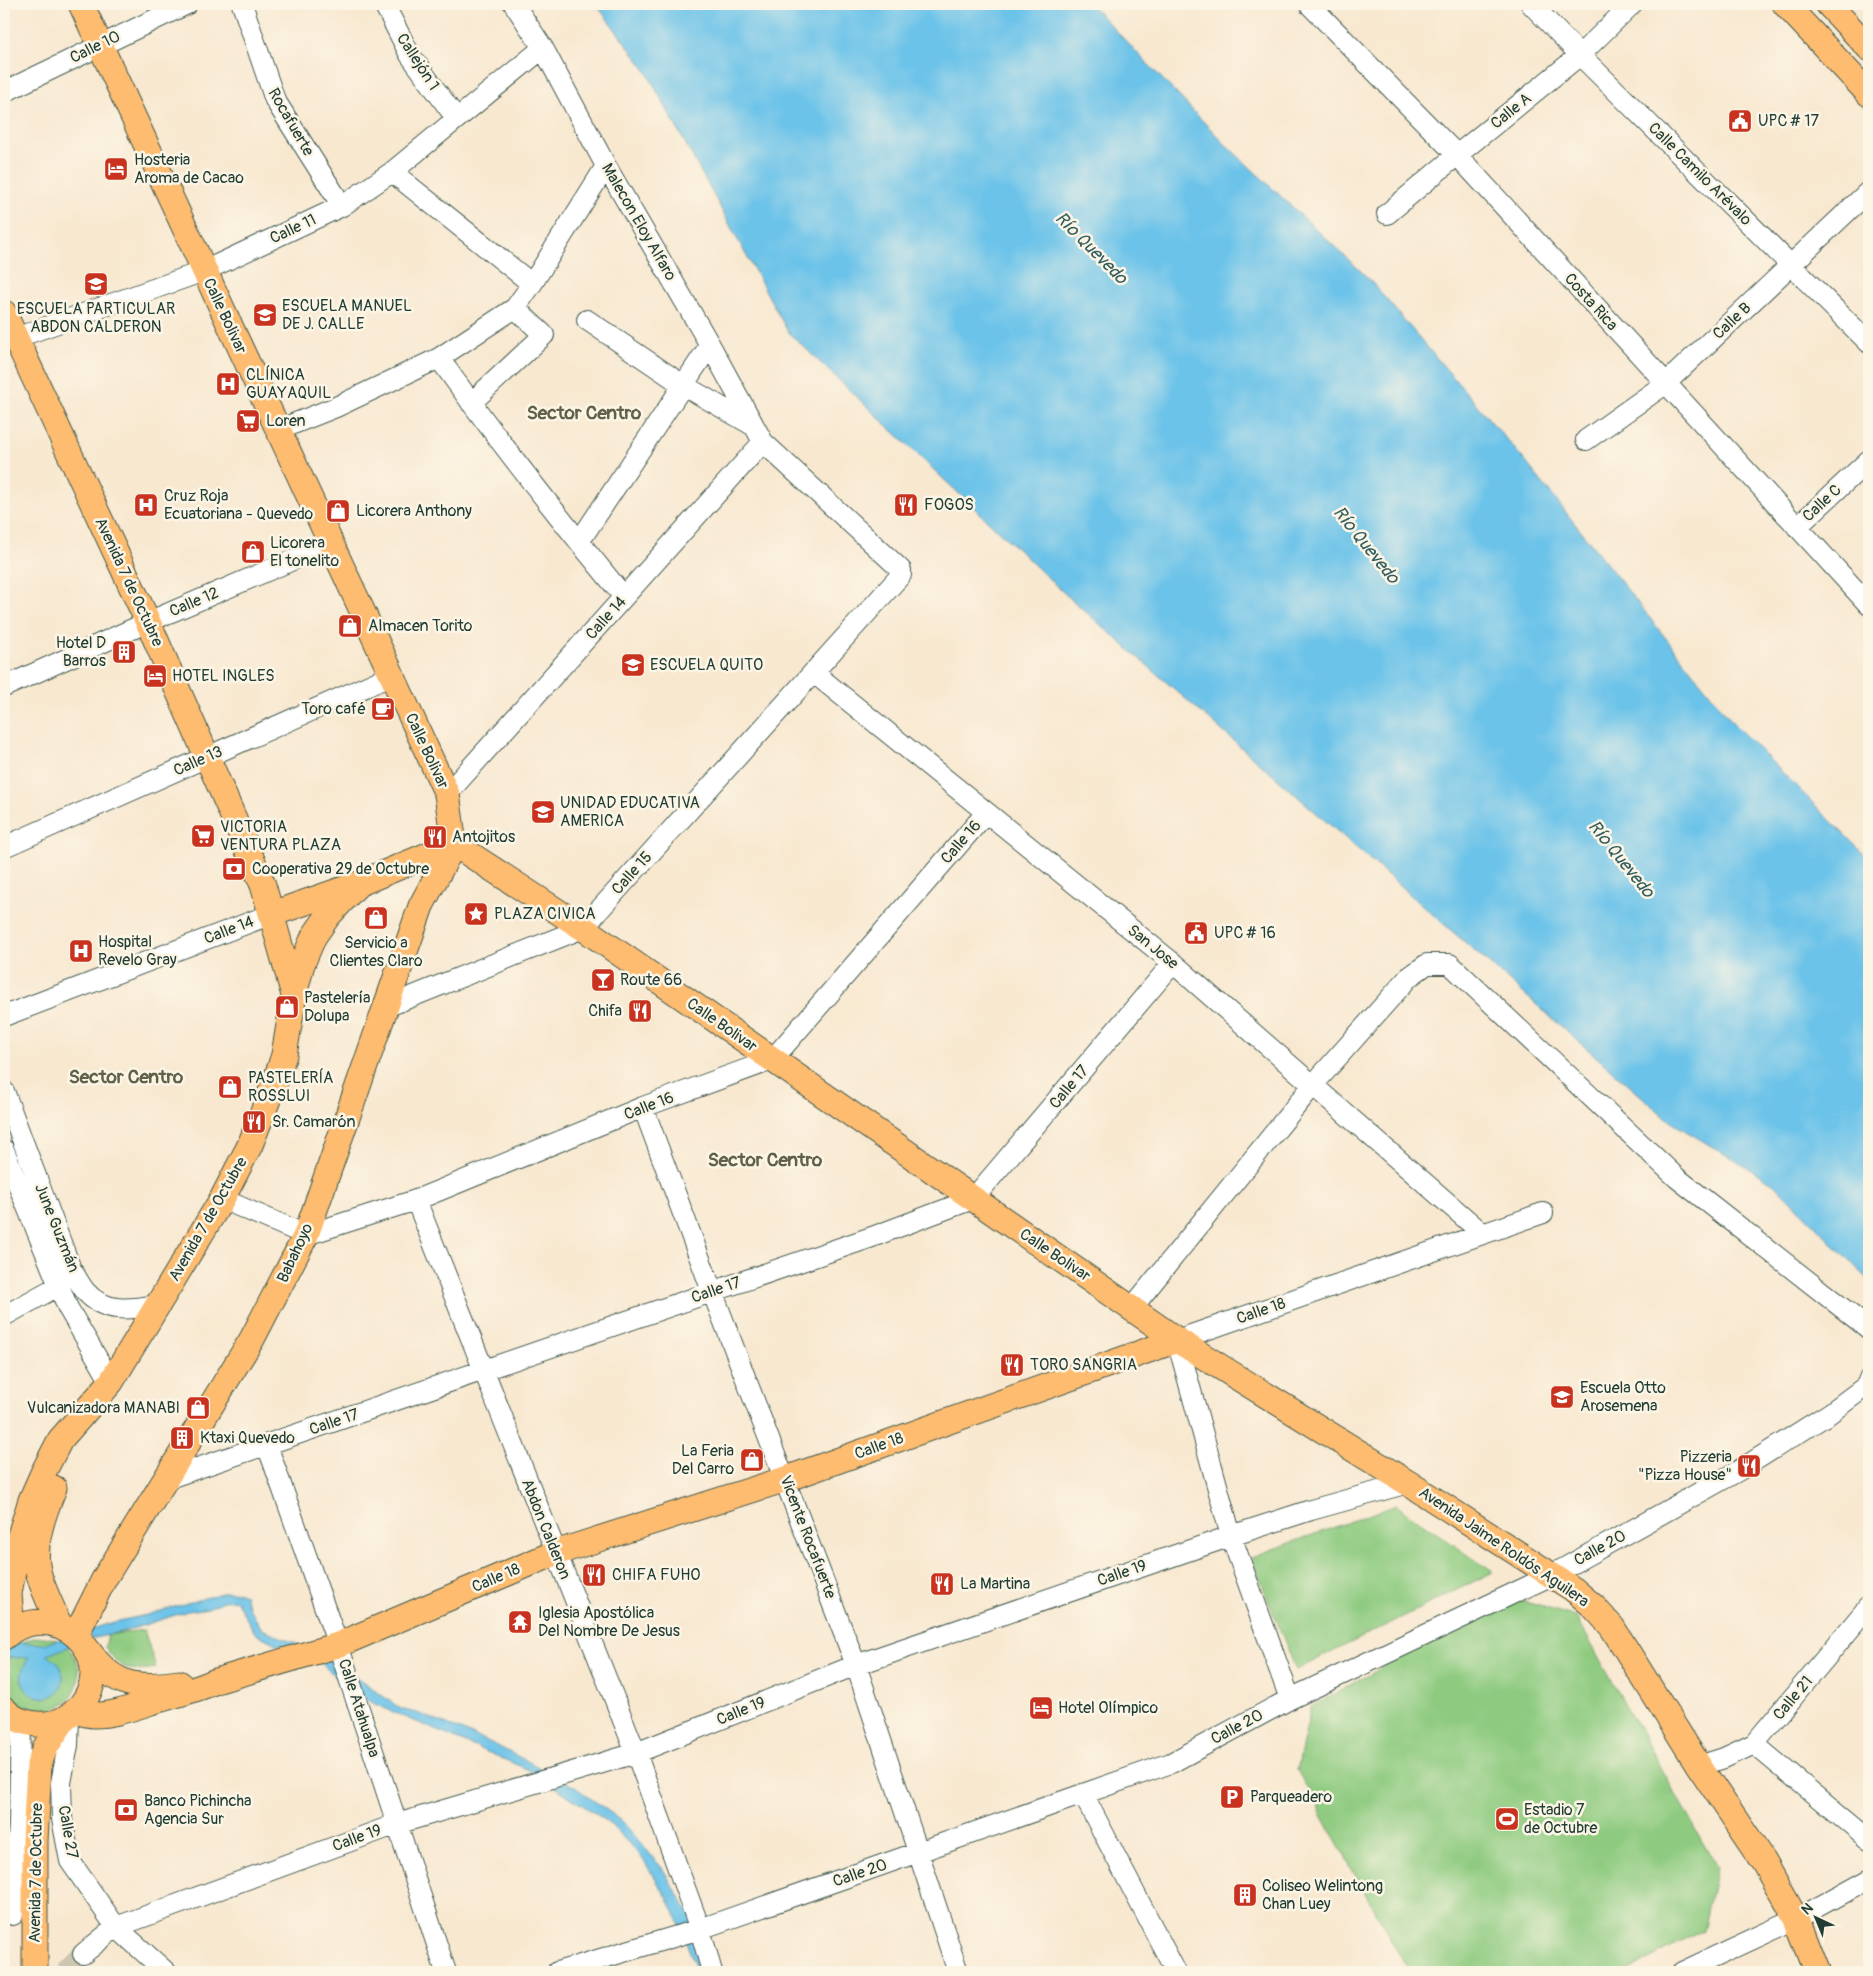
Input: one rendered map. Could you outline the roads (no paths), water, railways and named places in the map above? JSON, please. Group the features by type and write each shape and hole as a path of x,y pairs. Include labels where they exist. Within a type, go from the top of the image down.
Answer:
{"main road":[{"name":"Calle Bolivar","path":"81,4 447,794 454,844 584,928 1177,1340"},
{"path":"1785,4 1869,94"},
{"path":"1828,4 1869,48"},
{"name":"Avenida 7 de Octubre","path":"4,313 10,340 148,622 263,885 294,995"},
{"name":"Calle 14","path":"272,914 358,884 454,844"},
{"name":"Babahoyo","path":"74,1636 104,1579 252,1339 306,1235 421,906 454,844"},
{"name":"Avenida 7 de Octubre","path":"6,1635 9,1594 23,1521 31,1500 60,1440 110,1382 222,1199 250,1145 276,1079 284,1055 294,995 302,964 314,936 328,916 358,884"},
{"name":"Calle 18","path":"14,1716 50,1724 69,1716 106,1714 199,1690 216,1681 338,1645 555,1553 786,1479 1177,1340"},
{"name":"Avenida Jaime Roldós Aguilera","path":"1177,1340 1408,1483 1572,1589 1586,1600 1612,1627 1699,1766 1764,1862 1796,1919 1817,1972"},
{"path":"74,1636 39,1576 37,1542 44,1513 72,1446 76,1422"},
{"path":"6,1635 26,1623 43,1621 74,1636"},
{"name":"Avenida 7 de Octubre","path":"35,1972 35,1841 39,1765 45,1748 69,1716 86,1698 92,1682 92,1666 74,1636"},
{"name":"Calle 18","path":"74,1636 99,1666 123,1682 138,1686 216,1681"},
{"name":"Avenida 7 de Octubre","path":"14,1716 39,1774"}],"street":[{"name":"Calle 10","path":"4,92 99,44 187,4"},
{"name":"Rocafuerte","path":"242,4 275,100 342,206"},
{"name":"Callejón 1","path":"384,4 410,55 456,118"},
{"name":"Malecon Eloy Alfaro","path":"514,4 543,48 606,166 710,345 759,434"},
{"name":"Costa Rica","path":"1309,4 1457,155 1869,605"},
{"name":"Calle Camilo Arévalo","path":"1531,4 1869,343"},
{"name":"Calle A","path":"1387,214 1580,55 1632,4"},
{"name":"Calle 11","path":"10,340 204,271 342,206 392,172 543,48"},
{"path":"278,430 336,407 438,358 515,308 606,166"},
{"path":"392,172 532,284"},
{"name":"Calle B","path":"1586,440 1665,384 1869,191"},
{"path":"471,403 544,335 515,308"},
{"path":"587,320 759,434"},
{"path":"579,542 710,345"},
{"path":"438,358 624,598"},
{"name":"Calle 15","path":"386,1007 584,928 901,575 901,570 759,434"},
{"name":"Calle 14","path":"447,794 624,598 759,434"},
{"name":"Calle C","path":"1797,527 1869,460"},
{"name":"Calle 12","path":"4,687 148,622 330,544"},
{"name":"San Jose","path":"814,672 1173,963 1482,1233"},
{"name":"Calle 13","path":"4,847 392,675"},
{"name":"Calle 16","path":"306,1235 416,1200 643,1108 772,1060 986,813"},
{"name":"Calle 14","path":"4,1016 272,914"},
{"name":"Calle 17","path":"166,1479 872,1237 973,1200 1173,963"},
{"path":"1132,1308 1313,1085 1409,977 1427,964 1450,964 1676,1178 1869,1329"},
{"name":"June Guzmán","path":"4,1091 71,1269 87,1293 98,1302 113,1308 130,1310 157,1305"},
{"name":"Vicente Rocafuerte","path":"643,1108 856,1665 958,1972"},
{"name":"June Guzmán","path":"4,1150 58,1286 72,1316 110,1382"},
{"path":"222,1199 306,1235"},
{"name":"Abdon Calderon","path":"416,1200 636,1753 700,1929 712,1972"},
{"name":"Calle 18","path":"1177,1340 1543,1213"},
{"path":"4,1316 58,1286 71,1269"},
{"path":"1177,1340 1232,1536 1290,1699"},
{"name":"Calle 20","path":"557,1972 700,1929 1171,1763 1290,1699 1550,1576 1738,1471 1830,1413 1866,1386 1869,1379"},
{"name":"Calle Atahualpa","path":"267,1445 338,1645 446,1972"},
{"name":"Calle 19","path":"84,1954 116,1927 397,1824 636,1753 856,1665 1232,1536 1311,1510 1408,1483"},
{"name":"Calle 21","path":"1699,1766 1724,1758 1754,1744 1869,1606"},
{"name":"Avenida 7 de Octubre","path":"13,1915 19,1824 14,1716"},
{"name":"Calle 27","path":"69,1716 68,1744 61,1783 62,1819 70,1861 116,1927 166,1972"},
{"path":"1754,1744 1869,1840"},
{"path":"1083,1794 1173,1972"},
{"path":"1682,1972 1796,1919 1869,1879"}],"water":[{"name":"Río Quevedo","path":"596,4 1090,4 1224,143 1367,277 1525,461 1734,724 1869,859 1869,1280 1773,1183 1671,1122 1063,592 788,332 645,69"},
{"path":"225,1592 237,1592 245,1595 249,1608 262,1629 330,1658 401,1709 420,1714 487,1741 533,1764 575,1787 622,1821 662,1868 693,1918 714,1972 697,1972 679,1922 667,1897 640,1855 608,1822 529,1770 370,1702 336,1677 313,1656 274,1643 255,1633 236,1600 223,1601 208,1608 188,1611 125,1631 86,1640 47,1655 58,1663 63,1675 61,1687 54,1695 36,1696 28,1691 22,1683 22,1672 29,1658 4,1657 4,1642 45,1644 114,1622 147,1615"}],"tunnel":[{"path":"65,1972 83,1954"}],"place":[{"name":"UPC # 17","path":"1740,121"},
{"name":"Hosteria Aroma de Cacao","path":"116,169"},
{"name":"ESCUELA PARTICULAR ABDON CALDERON","path":"96,284"},
{"name":"ESCUELA MANUEL DE J. CALLE","path":"265,315"},
{"name":"CLÍNICA GUAYAQUIL","path":"228,384"},
{"name":"Loren","path":"248,421"},
{"name":"Cruz Roja Ecuatoriana - Quevedo","path":"146,505"},
{"name":"FOGOS","path":"906,505"},
{"name":"Licorera Anthony","path":"338,511"},
{"name":"Licorera El tonelito","path":"253,552"},
{"name":"Almacen Torito","path":"350,626"},
{"name":"Hotel D Barros","path":"124,652"},
{"name":"ESCUELA QUITO","path":"633,665"},
{"name":"HOTEL INGLES","path":"155,676"},
{"name":"Toro café","path":"383,709"},
{"name":"UNIDAD EDUCATIVA AMERICA","path":"543,812"},
{"name":"VICTORIA VENTURA PLAZA","path":"203,836"},
{"name":"Antojitos","path":"435,837"},
{"name":"Cooperativa 29 de Octubre","path":"234,869"},
{"name":"PLAZA CIVICA","path":"476,914"},
{"name":"Servicio a Clientes Claro","path":"376,918"},
{"name":"UPC # 16","path":"1196,933"},
{"name":"Hospital Revelo Gray","path":"81,951"},
{"name":"Route 66","path":"603,980"},
{"name":"Pastelería Dolupa","path":"287,1007"},
{"name":"Chifa","path":"640,1011"},
{"name":"PASTELERÍA ROSSLUI","path":"230,1087"},
{"name":"Sr. Camarón","path":"254,1122"},
{"name":"TORO SANGRIA","path":"1012,1365"},
{"name":"Escuela Otto Arosemena","path":"1562,1397"},
{"name":"Vulcanizadora MANABI","path":"198,1408"},
{"name":"Ktaxi Quevedo","path":"182,1438"},
{"name":"La Feria Del Carro","path":"752,1460"},
{"name":"Pizzeria \"Pizza House\"","path":"1749,1466"},
{"name":"CHIFA FUHO","path":"594,1575"},
{"name":"La Martina","path":"942,1584"},
{"name":"Iglesia Apostólica Del Nombre De Jesus","path":"520,1622"},
{"name":"Hotel Olímpico","path":"1041,1708"},
{"name":"Parqueadero","path":"1232,1797"},
{"name":"Banco Pichincha Agencia Sur","path":"126,1810"},
{"name":"Estadio 7 de Octubre","path":"1507,1819"},
{"name":"Coliseo Welintong Chan Luey","path":"1245,1895"}],"district":[{"name":"Sector Centro","path":"584,413"},
{"name":"Sector Centro","path":"126,1077"},
{"name":"Sector Centro","path":"765,1160"}]}
